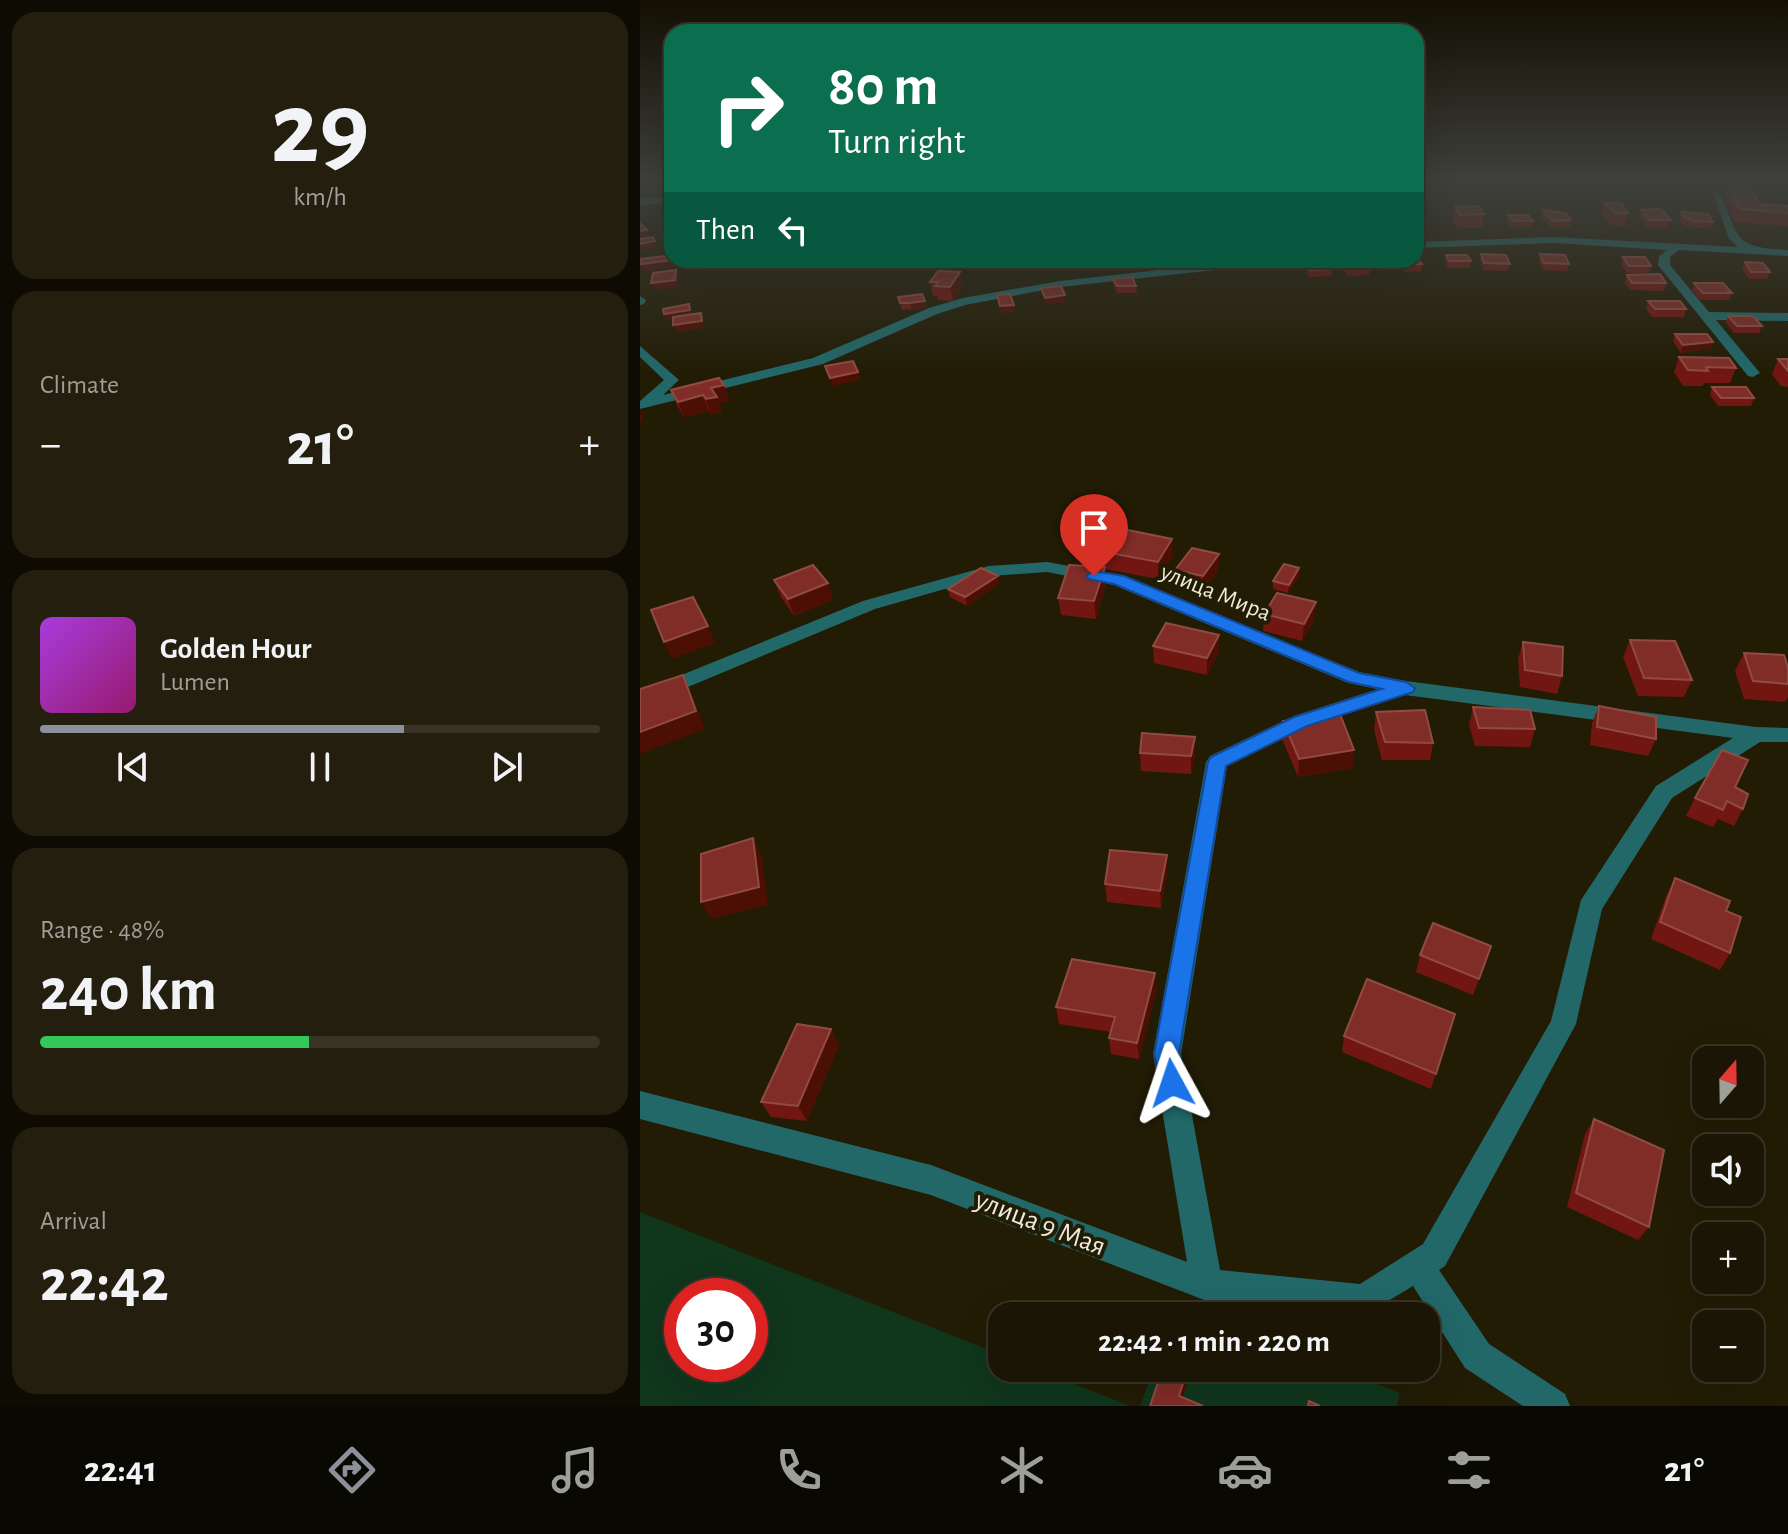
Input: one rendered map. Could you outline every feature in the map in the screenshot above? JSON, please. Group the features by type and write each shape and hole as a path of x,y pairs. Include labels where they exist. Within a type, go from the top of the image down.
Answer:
{"street":[{"path":"1649,245 1788,253"},
{"path":"1742,245 1749,250"},
{"path":"1678,246 1665,256 1664,265 1753,373"},
{"path":"644,403 767,376 818,361 933,311 1060,284 1205,268"},
{"path":"1706,316 1788,317"},
{"path":"640,350 672,380 705,388"},
{"path":"644,403 672,380"},
{"name":"улица Мира","path":"640,700 869,605 989,571 1047,567 1118,580 1355,678 1406,688 1756,734 1788,735"},
{"path":"1207,1285 1167,1054 1217,762 1301,721 1406,688"},
{"path":"1553,1406 1477,1356 1426,1260 1563,1024 1590,907 1664,792 1756,734"},
{"name":"улица 9 Мая","path":"640,1105 931,1180 1207,1285 1363,1300 1426,1260"}],"green space":[{"path":"640,1212 988,1349 988,1382 1069,1382 1130,1406 640,1406"},
{"path":"1149,1382 1371,1382 1400,1393 1397,1406 1140,1406"}],"building":[{"path":"1481,254 1506,255 1510,264 1484,263"},
{"path":"1540,254 1565,255 1569,264 1544,263"},
{"path":"1446,255 1467,255 1471,261 1449,261"},
{"path":"664,256 664,261 641,264 641,259"},
{"path":"1623,257 1645,257 1651,266 1629,266"},
{"path":"1745,262 1763,263 1770,272 1751,272"},
{"path":"676,270 675,280 651,283 653,273"},
{"path":"938,271 960,272 950,287 935,286 938,282 930,282"},
{"path":"1660,274 1666,283 1632,283 1627,275"},
{"path":"1132,277 1136,286 1117,286 1113,279"},
{"path":"1694,283 1723,283 1732,293 1703,293"},
{"path":"1061,286 1065,295 1045,298 1041,288"},
{"path":"922,294 925,301 900,303 898,297"},
{"path":"1010,294 1014,305 1000,306 997,295"},
{"path":"1648,301 1680,301 1686,309 1655,309"},
{"path":"689,304 690,310 664,314 663,309"},
{"path":"701,313 702,321 673,325 673,317"},
{"path":"1728,316 1753,316 1762,326 1737,326"},
{"path":"1675,334 1707,334 1713,342 1683,345"},
{"path":"1679,357 1729,358 1736,368 1688,370"},
{"path":"1778,359 1788,359 1788,371"},
{"path":"853,361 858,372 830,378 825,366"},
{"path":"719,378 724,385 711,388 717,397 706,399 703,395 678,402 671,390"},
{"path":"1712,387 1746,387 1754,398 1721,398"},
{"path":"1113,527 1172,539 1158,562 1099,551"},
{"path":"1192,548 1219,554 1203,576 1175,570"},
{"path":"1284,564 1299,568 1289,585 1273,581"},
{"path":"813,565 828,583 788,599 774,580"},
{"path":"1069,565 1105,567 1094,601 1058,598"},
{"path":"981,568 998,576 965,597 948,589"},
{"path":"1277,593 1316,602 1304,624 1264,614"},
{"path":"693,597 708,626 664,642 651,610"},
{"path":"1166,623 1219,635 1207,658 1153,646"},
{"path":"1630,640 1675,641 1692,680 1644,678"},
{"path":"1523,642 1563,647 1562,676 1525,670"},
{"path":"1744,653 1784,655 1788,684 1753,681"},
{"path":"683,675 696,711 640,732 640,689"},
{"path":"1599,706 1656,717 1656,739 1597,727"},
{"path":"1473,707 1530,710 1535,729 1479,728"},
{"path":"1425,710 1433,743 1385,742 1376,712"},
{"path":"1340,714 1354,750 1299,759 1283,721"},
{"path":"1142,733 1195,737 1191,756 1140,753"},
{"path":"1722,750 1748,760 1735,787 1748,794 1743,809 1727,801 1723,810 1695,798"},
{"path":"753,838 759,887 701,902 701,854"},
{"path":"1110,850 1167,855 1160,891 1105,884"},
{"path":"1675,878 1730,901 1726,911 1741,917 1730,953 1660,922"},
{"path":"1433,923 1491,946 1479,979 1420,955"},
{"path":"1072,959 1155,973 1137,1043 1109,1038 1115,1017 1056,1007"},
{"path":"1367,979 1455,1014 1436,1074 1344,1036"},
{"path":"797,1024 831,1029 798,1106 761,1102"},
{"path":"1594,1119 1664,1150 1649,1227 1576,1193"},
{"path":"1158,1382 1184,1382 1179,1396 1203,1406 1150,1406"}],"route":[{"path":"1094,576 1118,580 1355,678 1406,688 1301,721 1217,762 1167,1054 1172,1083"}]}
